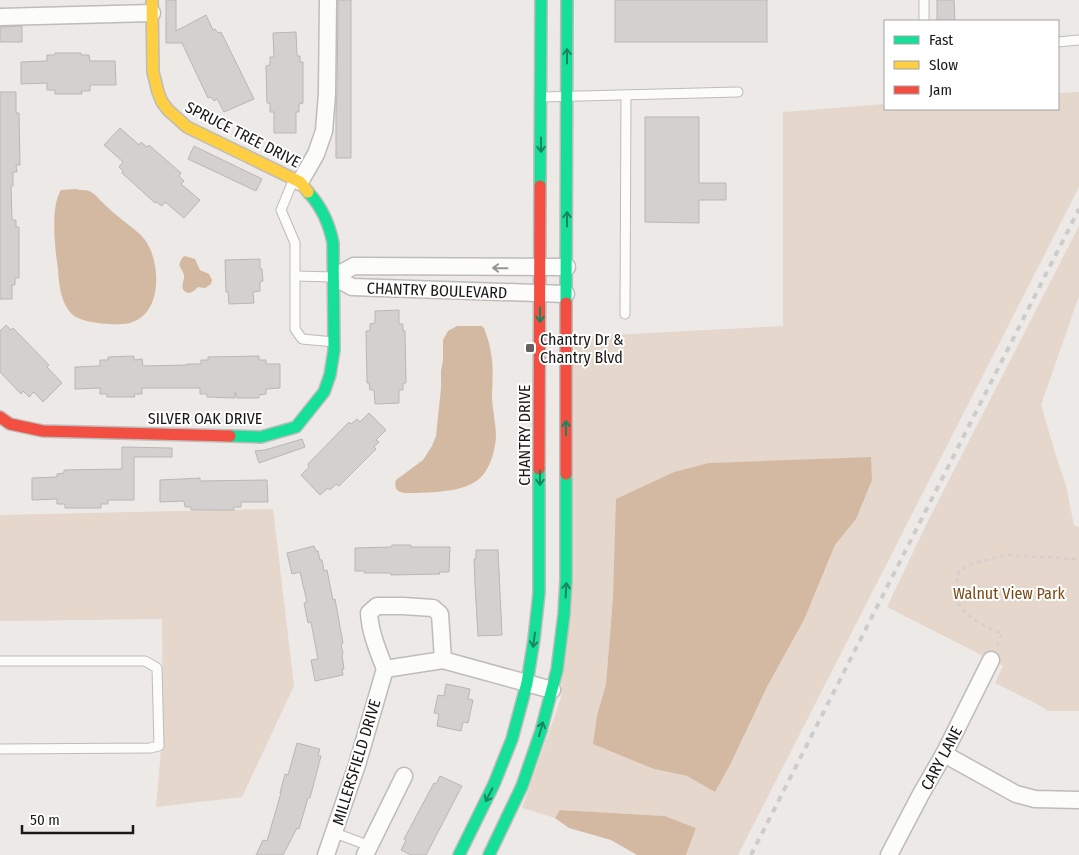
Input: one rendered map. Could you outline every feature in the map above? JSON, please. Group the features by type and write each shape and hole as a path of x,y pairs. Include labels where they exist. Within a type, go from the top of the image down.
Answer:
{"street":[{"path":"297,180 316,154 324,131 327,94 328,0"},
{"name":"CHANTRY DRIVE","path":"459,855 494,784 512,739 526,682 540,593 541,0"},
{"path":"489,855 522,786 541,732 556,670 564,614 566,580 567,0"},
{"path":"0,17 152,7"},
{"name":"SPRUCE TREE DRIVE","path":"152,7 152,72 157,92 175,119 187,127 297,180"},
{"name":"SILVER OAK DRIVE","path":"0,416 10,424 43,431 262,437 296,427 324,392 330,375 334,342 333,243 330,228 324,213 314,198 297,180"},
{"name":"CHANTRY BOULEVARD","path":"334,277 354,266 567,267"},
{"name":"CHANTRY BOULEVARD","path":"334,277 352,287 566,294"},
{"path":"443,660 440,614 433,608 377,606 369,613 370,624 385,669 443,660 552,690"},
{"name":"CARY LANE","path":"889,855 944,754 991,660"},
{"name":"MILLERSFIELD DRIVE","path":"326,855 357,764 385,669"},
{"path":"944,754 1016,794 1035,798 1079,800"},
{"path":"367,850 404,776"}],"lane":[{"path":"924,0 924,20"},
{"path":"1059,42 1079,40"},
{"path":"541,97 738,92"},
{"path":"625,314 626,95"},
{"path":"297,180 281,210 295,243 295,328 302,339 334,342"},
{"path":"295,276 334,277"},
{"path":"0,661 145,661 157,668 159,746 150,748 0,749"},
{"path":"334,833 367,850"}],"path":[{"path":"991,660 1002,634 967,614 957,601 956,586 959,571 974,563 1007,555 1079,559"}],"green space":[{"path":"1079,92 1079,187 738,855 686,855 696,828 665,816 560,810 555,818 522,808 561,698 574,337 783,326 783,112 884,104 884,110 1059,110 1059,93","holes":["871,458 856,519 835,545 804,620 768,685 715,792 687,776 654,769 597,715 606,684 613,596 674,472 708,463"]},
{"name":"Walnut View Park","path":"1079,226 1079,296 1041,405 1066,485 1074,526 1079,527 1079,711 1048,711 995,683 1003,666 887,607 926,525"},
{"path":"273,509 294,686 242,797 156,807 163,728 162,619 0,621 0,515"}],"shaded area":[{"path":"76,189 94,194 140,234 147,243 154,262 156,285 150,307 144,315 135,321 127,324 117,324 87,321 72,314 64,302 56,251 55,207 61,190"},
{"path":"185,256 195,259 200,270 209,274 212,280 211,284 205,288 198,287 190,293 183,290 184,275 179,265"},
{"path":"457,326 482,326 491,350 492,399 496,437 491,460 483,475 466,487 441,492 409,493 398,491 395,485 396,480 423,460 436,436 443,340 448,331"},
{"path":"871,457 872,480 856,519 835,545 804,620 768,685 715,792 687,776 654,769 593,744 597,715 606,684 613,596 616,499 674,472 708,463"},
{"path":"560,810 665,816 696,828 686,855 637,855 611,840 569,828 555,818"}],"building":[{"path":"166,0 176,0 176,31 206,15 213,30 215,29 218,33 221,32 254,99 224,112 217,99 214,101 211,97 208,98 182,43 166,43"},
{"path":"338,0 351,0 351,158 336,158"},
{"path":"615,0 767,0 767,42 615,42"},
{"path":"937,0 954,0 955,20 937,20"},
{"path":"22,26 22,42 0,42 0,27"},
{"path":"296,32 297,56 300,56 300,62 303,62 303,103 299,104 299,112 296,112 296,133 274,133 274,112 270,112 270,103 267,103 266,66 270,65 270,57 274,57 273,33"},
{"path":"55,53 81,53 81,55 89,55 90,61 115,61 116,85 90,85 90,91 81,91 82,94 55,94 55,90 47,90 47,83 21,84 21,62 47,61 47,55 55,55"},
{"path":"0,92 16,92 16,113 19,113 20,165 16,165 17,172 13,172 13,186 11,186 12,220 16,220 16,227 19,227 19,278 15,278 15,285 12,285 12,299 0,299"},
{"path":"645,117 699,117 699,183 726,183 726,200 699,200 699,223 645,222"},
{"path":"120,128 139,145 141,142 147,147 149,145 181,173 179,176 184,181 181,184 200,200 184,218 165,202 162,206 155,203 122,173 123,171 119,167 123,162 104,145"},
{"path":"194,146 262,179 256,191 188,159"},
{"path":"260,259 263,281 260,282 260,291 253,292 254,303 229,304 228,292 226,292 225,260"},
{"path":"399,310 399,324 403,324 403,331 405,331 406,383 403,383 403,390 399,390 399,403 375,404 374,390 370,390 369,383 367,383 366,331 370,331 370,324 375,323 375,311"},
{"path":"6,325 11,330 13,328 49,365 47,367 62,383 43,402 34,392 29,397 23,391 21,394 0,372 0,331"},
{"path":"134,356 134,360 142,359 143,366 201,364 201,360 208,360 208,357 259,356 259,360 266,360 266,364 280,364 280,388 266,389 266,394 259,395 259,398 237,398 235,392 235,398 207,397 207,394 200,394 200,388 142,388 142,394 134,394 135,397 107,397 107,394 100,394 100,388 75,389 75,367 100,366 100,360 108,360 108,357"},
{"path":"369,413 386,430 376,440 379,442 374,447 376,449 339,486 336,484 330,490 328,488 320,495 301,475 309,467 308,464 349,422 351,424 357,419 360,422"},
{"path":"302,439 305,447 259,463 255,451 265,450"},
{"path":"122,447 172,448 172,457 134,457 134,500 108,500 108,504 101,504 101,508 65,508 65,504 57,504 57,499 32,500 32,478 57,477 57,474 64,473 64,470 122,469"},
{"path":"200,478 200,481 267,480 268,502 241,502 241,507 234,507 234,510 191,510 191,507 185,507 184,501 160,502 160,480"},
{"path":"392,545 450,547 449,572 439,572 440,574 391,575 391,573 355,571 355,548 391,547"},
{"path":"314,546 316,551 318,551 320,560 322,560 324,571 327,570 333,600 335,599 343,643 341,644 344,669 342,669 343,675 315,681 311,660 318,659 311,622 308,623 304,603 307,602 300,572 292,574 287,553"},
{"path":"476,550 498,550 502,635 478,636 474,559 476,559"},
{"path":"446,684 470,689 468,699 473,700 468,723 463,722 461,731 437,726 439,714 434,713 438,695 444,696"},
{"path":"297,743 320,749 318,755 321,756 310,798 308,798 299,829 297,828 283,855 256,855 263,840 267,841 285,774 288,775"},
{"path":"440,776 462,786 426,855 411,855 401,850 406,840 404,839 434,783 436,784"}],"railway":[{"path":"751,855 1079,209"}],"traffic: fast":[{"path":"540,186 541,0"},
{"path":"566,303 567,0"},
{"path":"230,436 261,437 296,427 324,392 330,375 334,350 333,243 324,216 308,192"},
{"path":"459,855 494,784 512,739 527,683 539,593 539,469"},
{"path":"489,855 522,786 541,731 557,670 566,580 566,474"}],"traffic: slow":[{"path":"152,0 153,72 158,92 168,110 187,127 300,182 308,192"}],"traffic: jam":[{"path":"539,469 540,186"},
{"path":"566,303 566,474"},
{"path":"0,417 10,424 43,431 230,436"}],"place":[{"name":"Chantry Dr & Chantry Blvd","path":"530,348"}]}
